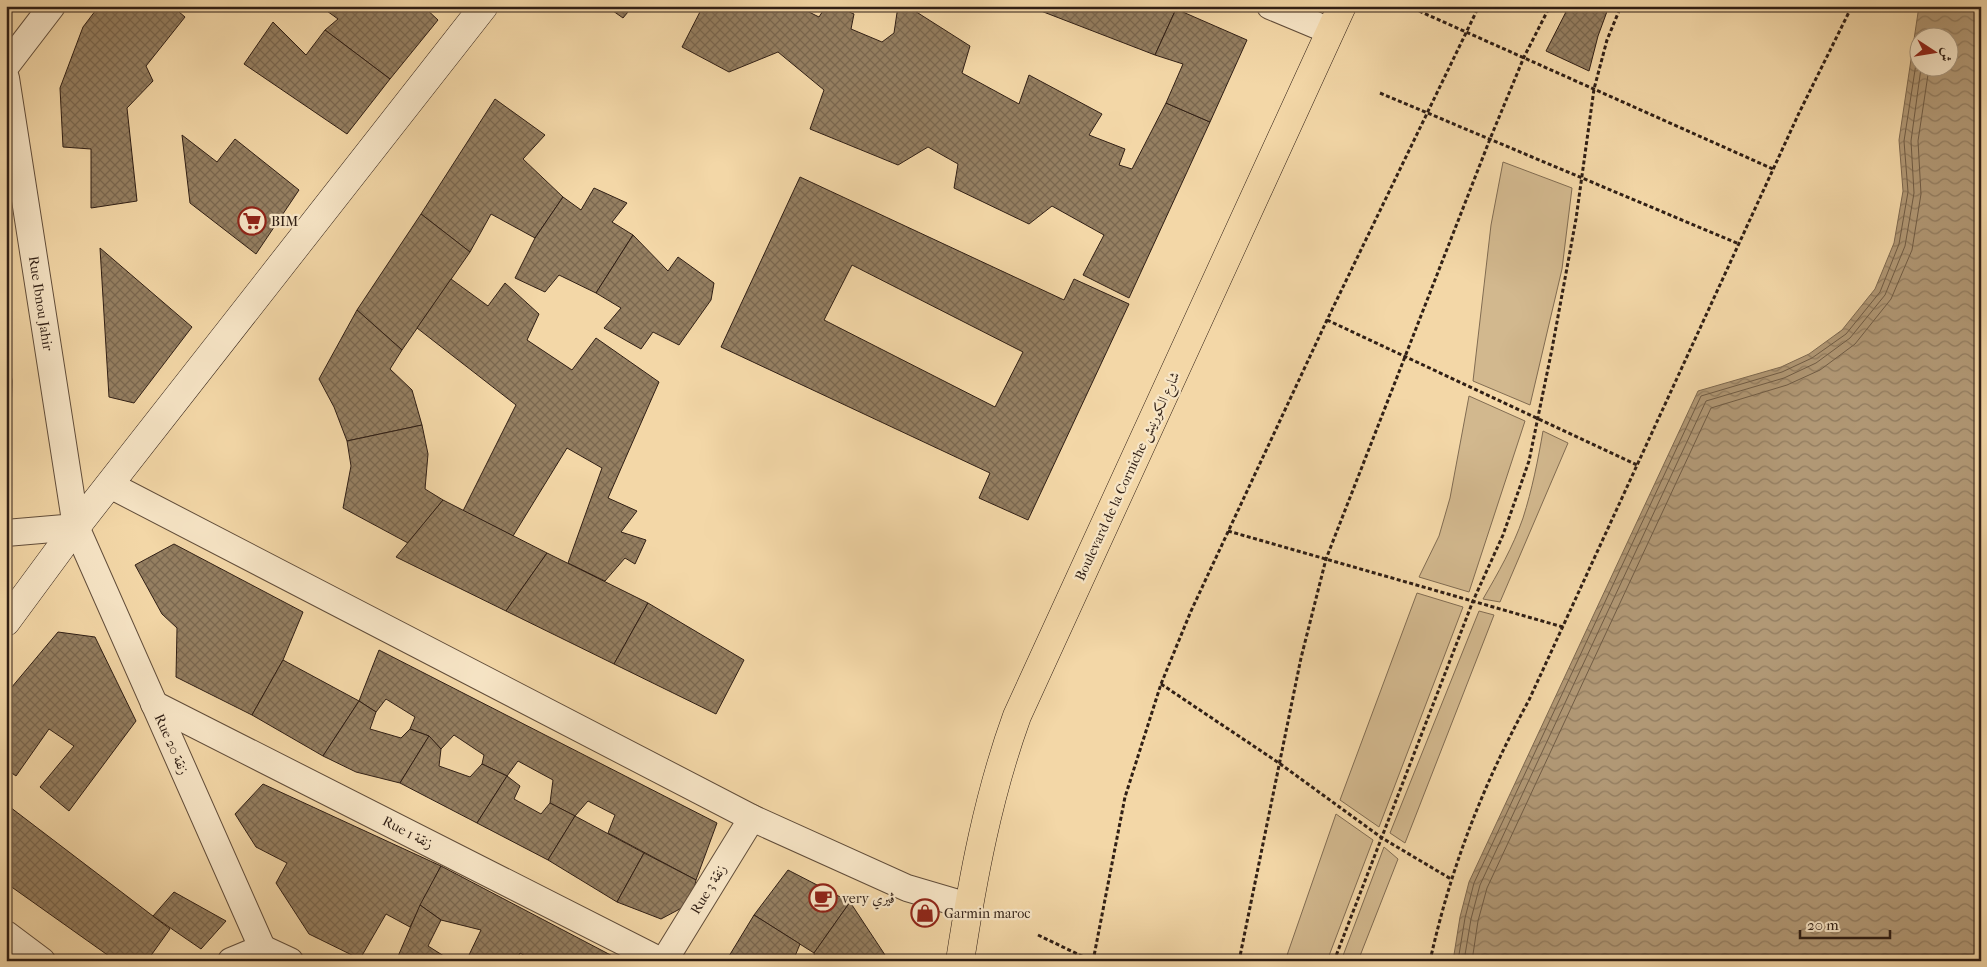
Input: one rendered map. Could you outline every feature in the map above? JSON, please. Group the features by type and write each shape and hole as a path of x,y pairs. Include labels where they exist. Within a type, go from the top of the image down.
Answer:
{"main road":[{"name":"Boulevard de la Corniche شارع الكورنيش","path":"960,961 968,906 990,798 1004,751 1027,693 1311,78 1342,6"}],"street":[{"path":"6,66 52,6"},
{"path":"6,622 76,527 484,6"},
{"path":"1270,6 1330,31"},
{"name":"Rue Ibnou Jahir","path":"6,78 76,527"},
{"path":"110,485 752,818 907,888 968,906"},
{"path":"6,533 76,527"},
{"name":"Rue 20 زنقة","path":"76,527 265,954"},
{"name":"Rue 1 زنقة","path":"154,704 663,961"},
{"name":"Rue 3 زنقة","path":"663,961 752,818"},
{"path":"6,934 42,961"},
{"path":"231,961 265,954 290,961"}],"path":[{"path":"1038,935 1093,961 1125,797 1161,684 1191,611 1228,530 1479,6"},
{"path":"1240,961 1301,658 1326,558 1490,139 1524,57 1550,6"},
{"path":"1334,961 1473,601 1517,499 1529,461 1576,219 1594,89 1607,40 1621,6"},
{"path":"1430,961 1451,880 1485,787 1563,627 1773,169 1835,37 1852,6"},
{"path":"1419,11 1773,169"},
{"path":"1380,93 1739,244"},
{"path":"1327,320 1637,466"},
{"path":"1228,530 1563,627"},
{"path":"1161,684 1279,763 1382,838 1451,880"}],"shaded area":[{"path":"1503,162 1572,188 1562,269 1530,405 1473,381 1491,225"},
{"path":"1469,396 1525,421 1469,592 1419,577 1439,536 1450,498"},
{"path":"1543,431 1568,443 1500,602 1483,599 1510,550 1523,518"},
{"path":"1417,593 1463,607 1379,827 1340,800"},
{"path":"1479,611 1494,615 1405,843 1390,833"},
{"path":"1336,814 1373,840 1327,961 1285,961"},
{"path":"1384,847 1398,859 1358,961 1341,961"}],"water":[{"path":"1919,6 1981,6 1981,961 1453,961 1460,917 1469,882 1698,391 1781,367 1809,354 1842,330 1875,289 1894,243 1903,191 1899,140 1910,66 1910,78 1960,78 1960,28 1916,28"}],"building":[{"path":"99,6 172,6 185,17 146,66 153,81 127,108 137,201 91,208 91,149 63,147 60,88 83,27"},
{"path":"320,6 423,6 438,20 390,79 325,30 338,19"},
{"path":"606,6 633,6 623,18"},
{"path":"703,6 810,6 807,11 819,17 826,6 836,6 854,14 851,29 882,42 894,33 898,6 907,6 970,46 962,73 1019,104 1029,75 1102,114 1089,135 1125,149 1119,165 1132,169 1166,103 1210,122 1129,298 1083,275 1104,235 1052,206 1029,224 954,188 958,164 928,147 898,165 810,129 824,90 778,52 729,72 682,47"},
{"path":"1028,6 1170,6 1176,9 1155,55"},
{"path":"1569,6 1609,6 1598,36 1589,71 1546,51"},
{"path":"1176,9 1247,40 1210,122 1166,103 1183,64 1155,55"},
{"path":"273,22 306,55 325,30 390,79 347,134 244,64"},
{"path":"495,99 545,135 523,159 563,197 535,238 491,214 470,252 421,214"},
{"path":"182,135 217,162 235,139 299,190 256,254 190,203"},
{"path":"800,177 1064,300 1074,279 1129,304 1028,520 979,498 990,473 721,347","holes":["852,265 1023,352 995,407 824,320"]},
{"path":"594,188 627,203 612,222 633,235 596,293 559,275 545,292 515,278 535,238 563,197 581,210"},
{"path":"421,214 470,252 402,350 357,310"},
{"path":"633,235 668,271 678,257 714,283 711,300 679,345 653,332 641,349 604,328 621,308 596,293"},
{"path":"100,248 192,327 134,403 109,397"},
{"path":"451,279 488,306 505,283 539,314 527,340 572,370 596,338 659,382 608,498 637,511 621,532 646,540 635,564 625,558 605,581 568,563 602,468 567,448 513,536 463,511 516,405 417,328"},
{"path":"357,310 402,350 390,369 412,390 422,425 347,441 334,407 319,379"},
{"path":"6,335 12,381 6,381"},
{"path":"6,381 12,381 9,493 6,493"},
{"path":"422,425 428,454 425,489 443,500 408,543 343,508 351,466 347,441"},
{"path":"443,500 547,553 506,611 396,557"},
{"path":"174,544 303,612 283,660 252,715 176,677 177,628 162,614 135,565"},
{"path":"547,553 648,603 614,664 506,611"},
{"path":"648,603 744,660 716,714 614,664"},
{"path":"58,632 95,637 136,721 69,811 40,787 74,746 49,729 16,776 6,769 6,694"},
{"path":"379,650 717,823 696,880 608,833 615,815 588,801 575,816 550,803 553,780 518,761 507,776 482,764 484,755 454,735 441,749 429,736 410,729 415,717 386,699 376,712 359,701"},
{"path":"283,660 359,701 323,756 252,715"},
{"path":"359,701 376,712 370,729 401,738 410,729 429,736 400,783 356,772 323,756"},
{"path":"429,736 441,749 439,766 470,777 482,764 507,776 477,823 400,783"},
{"path":"507,776 520,786 514,799 541,814 550,803 575,816 548,860 477,823"},
{"path":"263,784 441,866 410,927 386,914 360,959 309,934 276,883 287,863 256,847 235,814"},
{"path":"6,804 170,929 147,961 116,961 6,883"},
{"path":"575,816 644,853 617,902 548,860"},
{"path":"644,853 696,880 691,903 661,919 617,902"},
{"path":"441,866 622,961 534,961 520,953 516,961 484,961 469,955 481,930 441,920 420,905"},
{"path":"788,870 850,902 814,953 754,915"},
{"path":"174,892 226,921 201,949 153,916"},
{"path":"850,902 889,961 815,961 814,953"},
{"path":"420,905 441,920 428,946 447,958 445,961 396,961"},
{"path":"754,915 800,944 793,961 726,961"},
{"path":"469,955 484,961 465,961"}],"place":[{"name":"BIM","path":"252,221"},
{"name":"very ڤيري","path":"823,898"},
{"name":"Garmin maroc","path":"925,913"}]}
